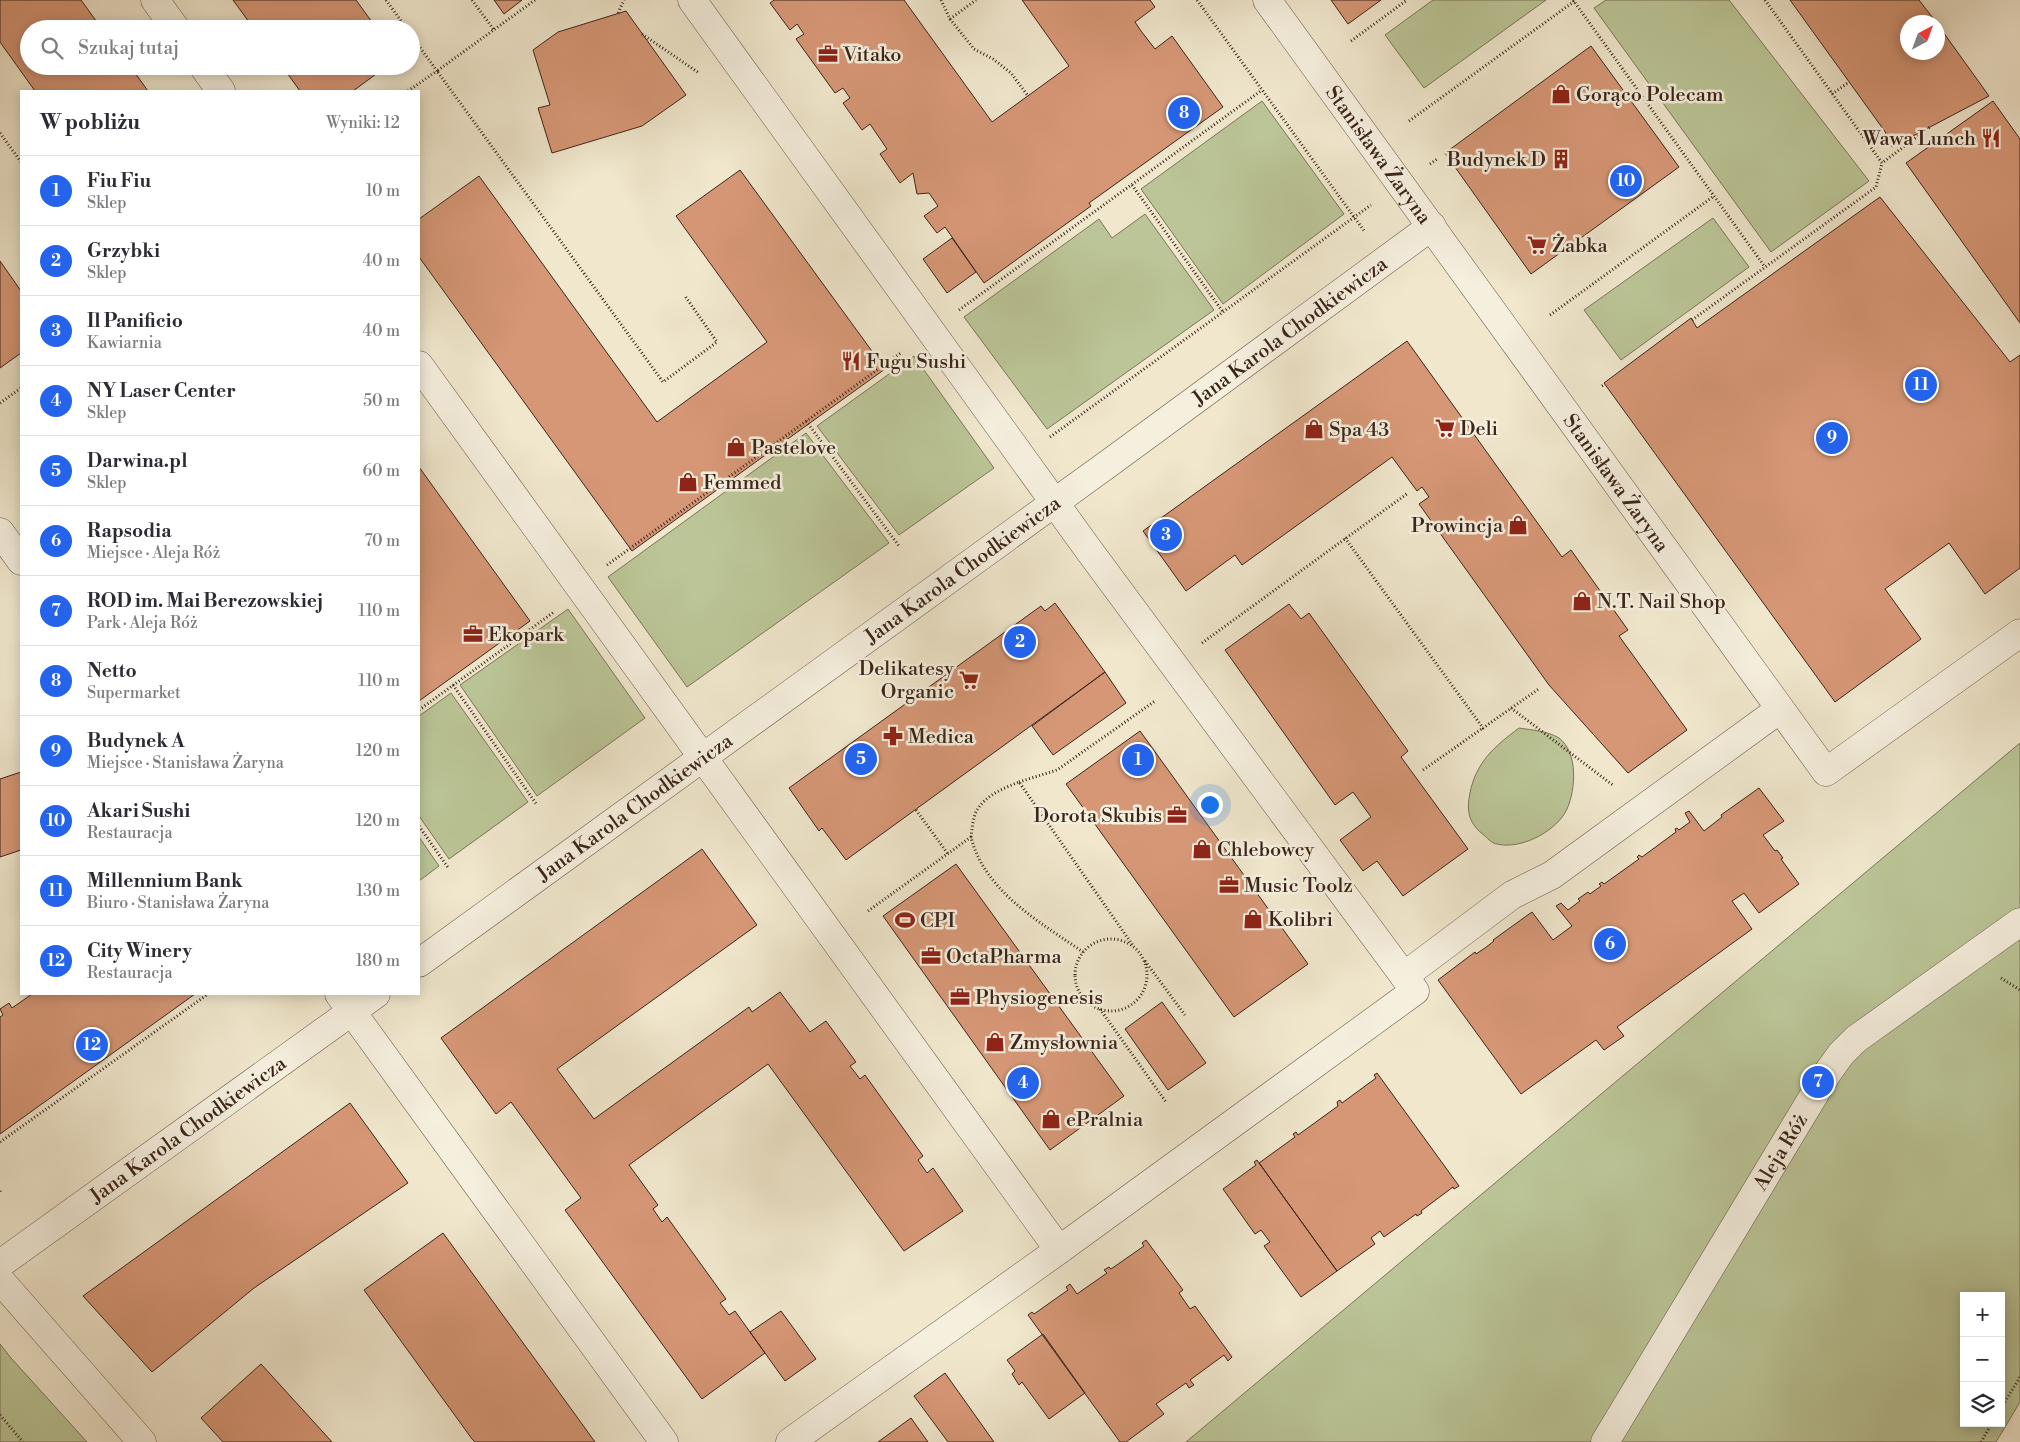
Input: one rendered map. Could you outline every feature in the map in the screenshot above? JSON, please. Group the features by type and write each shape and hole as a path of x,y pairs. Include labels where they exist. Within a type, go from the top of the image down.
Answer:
{"street":[{"path":"155,0 169,20"},
{"path":"692,0 1054,503 1415,991 1059,1250 790,1442"},
{"name":"Stanisława Żaryna","path":"1268,0 1826,772 2020,633"},
{"path":"209,75 220,90"},
{"name":"Jana Karola Chodkiewicza","path":"420,962 1054,503 1432,226"},
{"path":"420,366 1059,1250"},
{"path":"0,532 20,561"},
{"path":"1404,976 1512,895 1552,875 1780,709"},
{"name":"Aleja Róż","path":"1605,1442 1823,1080 1841,1054 1856,1039 2020,922"},
{"name":"Jana Karola Chodkiewicza","path":"0,1264 346,1002 372,995"},
{"path":"346,1002 664,1442"},
{"path":"0,1280 142,1442"}],"path":[{"path":"386,0 400,20"},
{"path":"472,0 494,30"},
{"path":"409,90 535,0"},
{"path":"618,13 624,0"},
{"path":"941,0 950,19 974,49 1011,73 1028,96"},
{"path":"950,19 976,0"},
{"path":"1197,0 1366,233"},
{"path":"1351,41 1407,0"},
{"path":"1409,121 1574,0 1765,267"},
{"path":"1765,0 1882,162"},
{"path":"642,34 705,78"},
{"path":"420,47 663,382 717,342 684,296"},
{"path":"1832,94 1849,82"},
{"path":"956,312 1262,90"},
{"path":"1692,320 1876,187 1882,162 1930,127"},
{"path":"0,133 20,161"},
{"path":"1047,439 1437,159"},
{"path":"1132,185 1223,312"},
{"path":"1550,315 1714,196"},
{"path":"604,567 905,350"},
{"path":"0,403 20,389"},
{"path":"806,421 899,546"},
{"path":"1200,644 1408,493"},
{"path":"1345,538 1484,728"},
{"path":"420,709 561,606"},
{"path":"453,685 537,805"},
{"path":"1423,770 1540,688"},
{"path":"1083,952 1024,912 993,880 974,851 971,837 976,811 987,798 1004,788 1057,770 1156,700"},
{"path":"1510,708 1617,788"},
{"path":"1019,782 1134,947 1185,1015"},
{"path":"916,810 948,854"},
{"path":"420,827 449,869"},
{"path":"868,911 971,837"},
{"path":"1134,947 1121,941 1108,939 1094,943 1083,952 1076,964 1075,977 1078,990 1083,998 1100,1009 1110,1011 1124,1008 1137,1000 1145,988 1147,973 1143,959"},
{"path":"0,1142 207,995"},
{"path":"1100,1009 1166,1102"},
{"path":"2005,1401 2020,1377"},
{"path":"0,1415 23,1442"},
{"path":"1981,1442 1990,1427"}],"green space":[{"path":"1433,0 1546,0 1424,88 1385,35"},
{"path":"1606,0 1729,0 1869,181 1771,252 1594,8"},
{"path":"1262,101 1344,214 1223,304 1141,189"},
{"path":"1145,214 1214,310 1047,429 964,317 1099,219 1112,238"},
{"path":"1713,218 1749,267 1621,360 1584,310"},
{"path":"914,356 994,468 899,535 817,426"},
{"path":"806,433 889,543 687,687 608,577"},
{"path":"568,609 645,718 537,796 460,685"},
{"path":"451,693 528,802 449,859 420,817 420,715"},
{"path":"1519,728 1550,734 1559,738 1565,744 1570,752 1574,771 1570,801 1562,817 1555,825 1537,837 1517,844 1495,844 1475,827 1472,822 1468,806 1470,793 1477,772 1488,756 1502,741"},
{"path":"2020,743 2020,1402 2005,1427 1996,1442 1186,1442"},
{"path":"420,838 439,866 420,880"},
{"path":"0,1344 11,1358 87,1442 0,1442"}],"building":[{"path":"0,0 81,0 95,20 20,20 20,70 0,42"},
{"path":"233,0 356,0 370,20 247,20"},
{"path":"494,0 522,0 504,14"},
{"path":"774,0 904,0 992,122 1069,66 1022,0 1150,0 1155,7 1135,22 1141,31 1155,49 1172,36 1223,107 1089,203 1091,206 984,283 945,227 937,233 924,216 938,206 929,193 917,194 913,173 900,183 880,154 887,149 870,124 862,130 843,103 850,98 843,88 835,93 796,39 804,34 797,24 790,30 770,3"},
{"path":"1331,0 1381,0 1348,24"},
{"path":"1790,0 1919,0 1931,15 1900,15 1900,60 1945,60 1945,35 1989,96 1892,147 1884,135 1886,133"},
{"path":"626,11 686,95 642,126 552,153 538,108 550,105 533,50 558,32"},
{"name":"Budynek D","path":"1591,46 1679,167 1531,274 1445,153"},
{"path":"24,75 136,75 147,90 34,90"},
{"path":"288,75 375,75 354,90 299,90"},
{"path":"1993,101 2020,139 2020,323 1906,163"},
{"path":"740,170 885,369 632,551 420,258 420,218 479,176 657,422 767,342 676,216"},
{"path":"1880,197 2010,362 2020,355 2020,568 1985,594 1949,543 1885,589 1921,639 1835,702 1604,383 1691,318 1697,328"},
{"path":"952,238 976,272 947,293 923,259"},
{"path":"0,261 20,290 20,354 0,368"},
{"path":"1407,341 1562,557 1571,550 1628,630 1619,636 1687,730 1628,773 1549,685 1419,504 1429,497 1422,487 1417,491 1392,457 1242,565 1235,555 1186,591 1143,531"},
{"path":"420,468 530,621 420,700"},
{"path":"1055,603 1105,672 846,860 822,828 819,831 789,788 1041,606 1045,611"},
{"path":"1289,604 1301,619 1309,613 1408,751 1401,757 1468,849 1403,896 1377,861 1363,871 1340,840 1371,817 1353,792 1335,805 1225,650"},
{"path":"1105,672 1126,703 1053,755 1032,726"},
{"path":"1140,731 1308,964 1234,1017 1066,784"},
{"path":"20,772 20,850 0,857 0,779"},
{"path":"1759,788 1784,821 1763,835 1783,858 1781,859 1799,884 1759,913 1744,893 1732,901 1752,929 1617,1027 1624,1036 1604,1050 1596,1040 1521,1094 1438,980 1475,952 1476,954 1485,948 1532,912 1553,940 1572,926 1556,906 1561,903 1568,910 1580,901 1578,899 1588,892 1590,894 1601,886 1599,884 1602,882 1604,884 1639,859 1637,857 1639,855 1642,857 1676,832 1675,829 1679,830 1690,822 1685,813 1689,811 1704,831 1722,817 1721,815"},
{"path":"702,849 757,925 557,1069 594,1119 749,1007 752,1012 780,992 810,1032 826,1021 856,1062 850,1066 860,1079 865,1075 923,1156 918,1160 927,1173 933,1168 963,1211 904,1251 768,1064 629,1165 658,1205 653,1209 662,1222 667,1217 726,1299 720,1303 729,1315 735,1311 765,1353 702,1399 565,1210 581,1198 511,1102 496,1114 441,1038"},
{"path":"956,864 1124,1096 1050,1150 883,916"},
{"path":"31,995 194,995 0,1134 0,1017 3,1015 0,1009 9,1003 12,1008"},
{"path":"1162,1002 1206,1063 1168,1090 1125,1029"},
{"path":"1377,1073 1459,1186 1454,1189 1453,1187 1421,1211 1422,1213 1417,1216 1416,1214 1384,1237 1380,1231 1371,1238 1375,1244 1337,1271 1259,1163 1295,1137 1293,1134 1296,1132 1298,1135 1338,1106 1337,1102 1340,1100 1342,1103 1376,1078 1374,1075"},
{"path":"350,1103 408,1183 254,1288 152,1372 83,1296"},
{"path":"1257,1160 1337,1271 1301,1297 1264,1246 1270,1242 1261,1230 1255,1234 1223,1189 1256,1165 1254,1162"},
{"path":"443,1233 595,1442 475,1442 472,1439 364,1290"},
{"path":"1146,1240 1183,1290 1179,1293 1190,1309 1195,1306 1232,1357 1228,1361 1224,1355 1190,1380 1194,1385 1189,1388 1186,1383 1156,1404 1164,1414 1126,1442 1120,1442 1028,1315 1032,1312 1034,1314 1068,1290 1066,1287 1070,1284 1077,1294 1107,1273 1104,1270 1109,1267 1111,1269 1144,1246 1142,1243"},
{"path":"781,1311 816,1359 785,1381 750,1332"},
{"path":"1043,1334 1085,1393 1049,1419 1022,1382 1019,1385 1012,1374 1015,1371 1007,1360"},
{"path":"261,1364 332,1442 223,1442 201,1418"},
{"path":"945,1373 994,1442 948,1442 914,1396"},
{"path":"911,1418 928,1442 878,1442"}],"place":[{"name":"Vitako","path":"828,54"},
{"name":"Gorąco Polecam","path":"1561,94"},
{"name":"Netto","path":"1184,113"},
{"name":"Wawa Lunch","path":"1991,138"},
{"name":"Budynek D","path":"1561,159"},
{"name":"Akari Sushi","path":"1626,181"},
{"name":"Żabka","path":"1537,245"},
{"name":"Fugu Sushi","path":"851,361"},
{"name":"Millennium Bank","path":"1921,385"},
{"name":"Deli","path":"1445,428"},
{"name":"Spa 43","path":"1314,429"},
{"name":"Budynek A","path":"1832,438"},
{"name":"Pastelove","path":"736,447"},
{"name":"Femmed","path":"688,482"},
{"name":"Prowincja","path":"1518,525"},
{"name":"Il Panificio","path":"1166,535"},
{"name":"N.T. Nail Shop","path":"1582,601"},
{"name":"Ekopark","path":"473,634"},
{"name":"Grzybki","path":"1020,642"},
{"name":"Delikatesy Organic","path":"969,680"},
{"name":"Medica","path":"893,736"},
{"name":"Darwina.pl","path":"861,759"},
{"name":"Fiu Fiu","path":"1138,760"},
{"name":"Dorota Skubis","path":"1177,815"},
{"name":"Chlebowcy","path":"1202,849"},
{"name":"Music Toolz","path":"1229,885"},
{"name":"Kolibri","path":"1253,919"},
{"name":"CPI","path":"905,920"},
{"name":"Rapsodia","path":"1610,944"},
{"name":"OctaPharma","path":"931,956"},
{"name":"Physiogenesis","path":"960,997"},
{"name":"Zmysłownia","path":"995,1042"},
{"name":"City Winery","path":"92,1045"},
{"name":"ROD im. Mai Berezowskiej","path":"1818,1082"},
{"name":"NY Laser Center","path":"1023,1083"},
{"name":"ePralnia","path":"1051,1119"}]}
